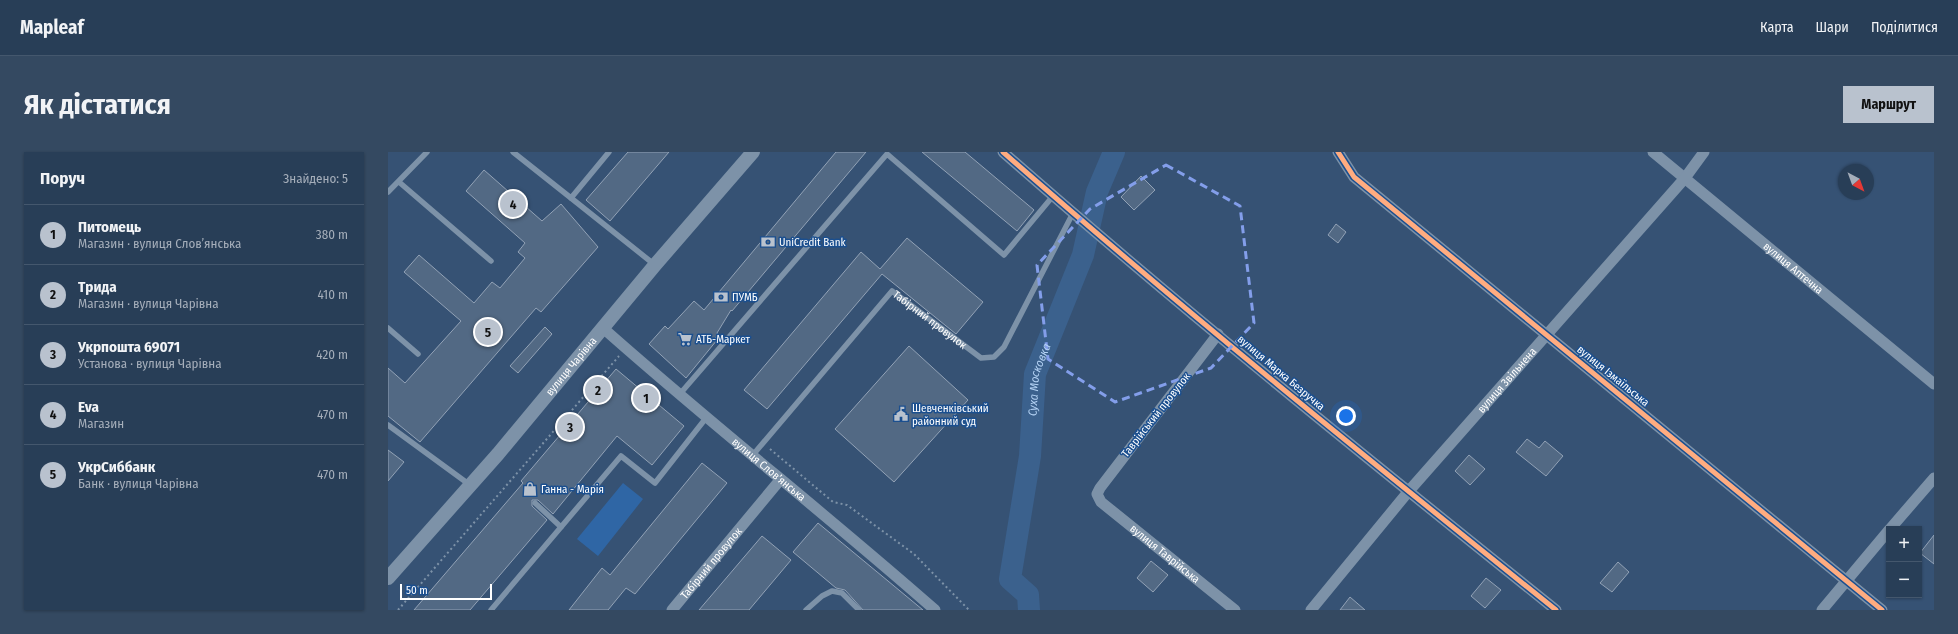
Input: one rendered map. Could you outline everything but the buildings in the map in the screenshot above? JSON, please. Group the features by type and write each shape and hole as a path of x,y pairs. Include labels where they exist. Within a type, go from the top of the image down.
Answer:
{"street":[{"name":"вулиця Чарівна","path":"388,578 470,485 655,265 753,152"},
{"path":"1003,152 1076,216"},
{"name":"вулиця Ізмаїльська","path":"1338,152 1354,178 1882,610"},
{"name":"вулиця Аптечна","path":"1653,152 1934,384"},
{"name":"вулиця Звільнена","path":"1311,610 1408,492 1545,334 1684,178 1704,152"},
{"name":"вулиця Марка Безручка","path":"1076,216 1107,240 1408,492 1556,610"},
{"name":"вулиця Слов’янська","path":"603,328 706,418 871,554 935,610"},
{"name":"Таврійський провулок","path":"1098,496 1100,488 1218,334"},
{"path":"1892,526 1934,478"},
{"name":"Табірний провулок","path":"672,610 780,480"},
{"name":"вулиця Таврійська","path":"1098,496 1101,502 1235,610"},
{"path":"1822,610 1886,533"}],"lane":[{"path":"388,192 428,152"},
{"path":"513,152 655,265"},
{"path":"571,198 609,152"},
{"path":"679,395 887,154 1004,256 1053,196"},
{"path":"399,182 491,261"},
{"name":"Табірний провулок","path":"752,456 892,291 980,358 994,357 1004,347 1076,216"},
{"path":"388,328 418,354"},
{"path":"491,610 621,456 655,483 706,418"},
{"path":"388,425 470,485"},
{"path":"535,503 561,527"},
{"path":"806,610 822,596 832,591 842,593 859,610"}],"path":[{"path":"398,610 626,348"},
{"path":"763,443 833,502 847,505 914,554 969,610"}],"highlighted area":[{"path":"1166,165 1240,206 1254,323 1211,368 1115,402 1048,359 1037,265 1090,209"}],"shaded area":[{"path":"623,483 643,499 598,556 577,539"}],"waterway":[{"name":"Суха Московка","path":"1029,610 1028,595 1010,579 1030,456 1035,374 1083,255 1097,192 1114,152"}],"cycle path":[{"path":"1003,152 1208,327 1346,441 1556,610"},
{"path":"1338,152 1354,177 1882,610"}],"place":[{"name":"Eva","path":"513,204"},
{"name":"UniCredit Bank","path":"768,242"},
{"name":"ПУМБ","path":"721,297"},
{"name":"УкрСиббанк","path":"488,332"},
{"name":"АТБ-Маркет","path":"685,339"},
{"name":"Трида","path":"598,390"},
{"name":"Питомець","path":"646,398"},
{"name":"Шевченківський районний суд","path":"901,414"},
{"name":"Укрпошта 69071","path":"570,427"},
{"name":"Ганна - Марія","path":"530,489"}]}
